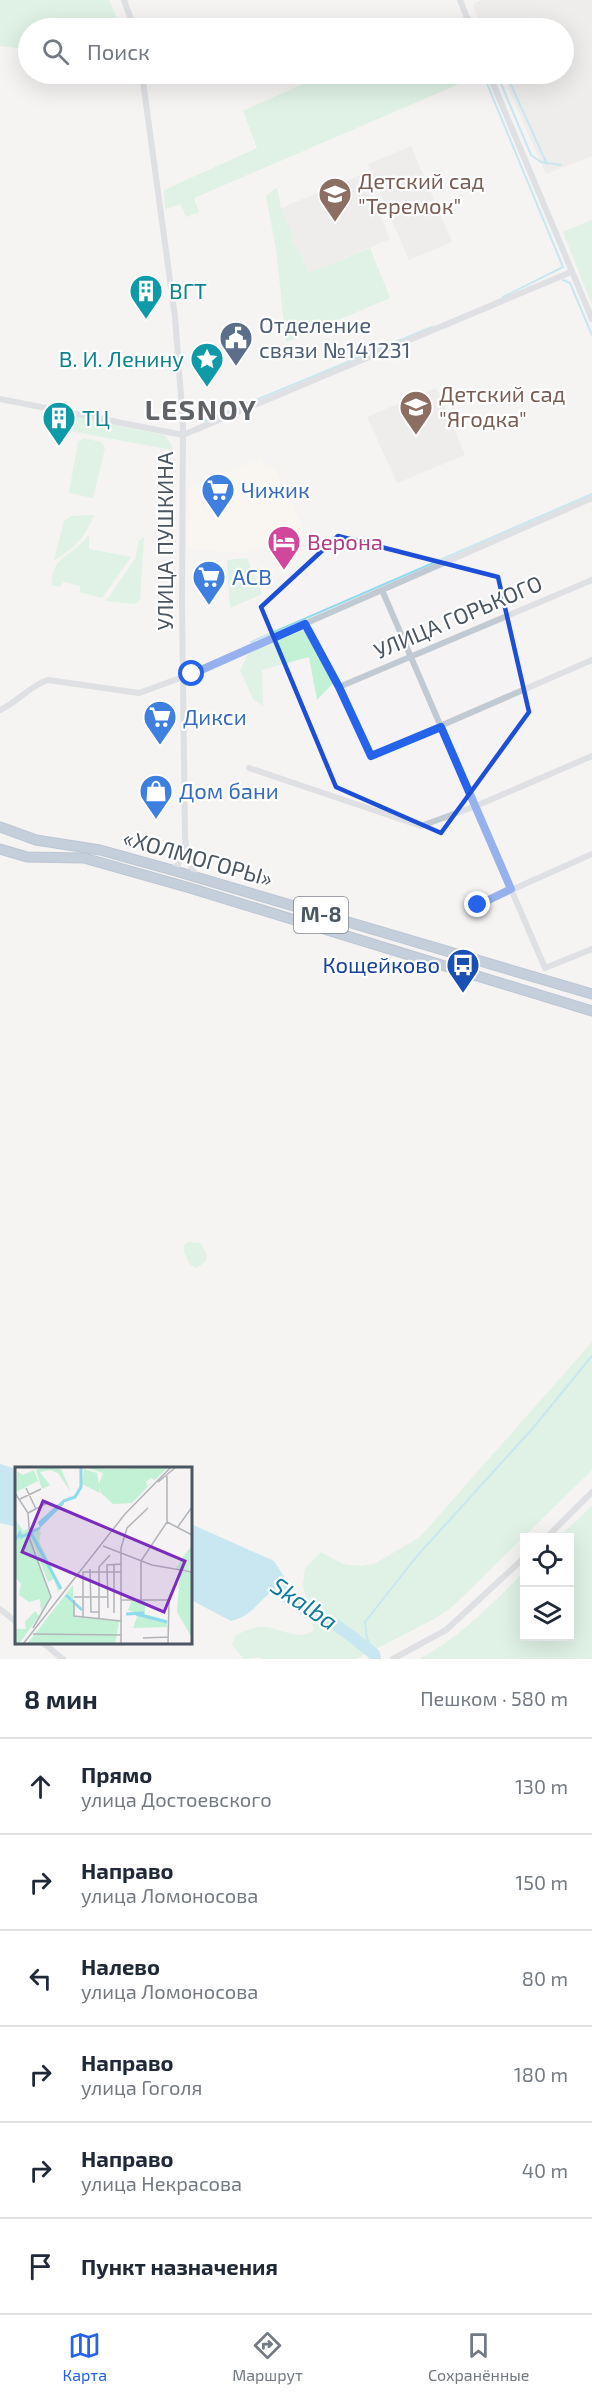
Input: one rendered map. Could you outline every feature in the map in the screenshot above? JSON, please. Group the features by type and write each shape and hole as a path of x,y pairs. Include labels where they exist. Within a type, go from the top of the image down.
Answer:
{"highway":[{"name":"«ХОЛМОГОРЫ»","path":"0,827 36,840 100,850 172,870 592,994"},
{"name":"«ХОЛМОГОРЫ»","path":"0,849 27,857 84,858 592,1011"}],"street":[{"path":"124,0 130,18"},
{"path":"460,0 467,18"},
{"name":"УЛИЦА ПУШКИНА","path":"143,84 175,317 183,435 185,837"},
{"path":"493,84 592,319"},
{"path":"0,399 183,435 571,272"},
{"path":"0,710 35,684 48,680 139,693 183,677 592,498"},
{"name":"УЛИЦА ГОРЬКОГО","path":"339,687 592,580"},
{"path":"382,590 544,968 592,949"},
{"path":"305,624 339,687 371,756 592,660"},
{"path":"249,768 422,826 476,806 592,756"},
{"path":"172,870 182,855 185,837"},
{"path":"185,837 187,856 196,877"},
{"path":"478,905 592,854"},
{"path":"551,1533 592,1492"},
{"path":"393,1659 446,1630 520,1563"},
{"path":"0,1609 15,1621"},
{"path":"44,1644 63,1659"}],"highlighted area":[{"path":"338,536 498,577 529,712 441,833 336,787 261,607"}],"shaded area":[{"path":"481,0 592,0 592,156 546,174 506,84 574,84 574,18 478,18 473,6"},
{"path":"411,146 452,242 409,260 368,164"},
{"name":"Детский сад \"Теремок\"","path":"363,174 390,239 309,273 297,246 295,247 291,239 293,238 281,208"},
{"name":"Детский сад \"Ягодка\"","path":"436,388 465,455 397,483 367,417"},
{"path":"261,458 266,469 274,466 304,530 243,553 188,549 188,488"}],"green space":[{"path":"0,0 109,0 117,18 18,18 18,48 0,46"},
{"path":"303,84 459,84 194,198 199,212 186,217 181,204 165,209 164,190 257,148 243,111"},
{"path":"277,187 281,208 294,238 291,239 295,247 297,246 309,273 370,248 390,298 286,342 276,249 266,196"},
{"path":"592,220 592,305 563,232"},
{"path":"68,415 165,435 172,450 65,430"},
{"path":"83,438 101,442 105,448 93,498 69,493 78,442"},
{"path":"94,515 78,541 54,560 64,521 71,516"},
{"path":"89,535 89,549 131,557 102,598 80,592 80,586 64,582 59,587 52,585 52,576 59,562"},
{"path":"144,537 140,599 135,604 106,601 135,559 139,541"},
{"path":"247,558 262,594 230,608 227,560"},
{"path":"304,630 334,682 317,700 309,657 262,670 263,706 253,699 240,670 249,652"},
{"path":"189,1242 200,1243 206,1253 206,1261 197,1268 190,1265 184,1252 184,1245"},
{"path":"592,1342 592,1470 528,1533 520,1533 520,1540 452,1607 436,1618 356,1659 261,1659 260,1657 244,1659 232,1645 236,1635 261,1627 296,1635 303,1635 314,1630 303,1585 305,1568 321,1552 343,1564 360,1566 374,1564 420,1537"},
{"path":"592,1506 592,1659 419,1659 462,1631 520,1576 520,1641 574,1641 574,1533 563,1533"}],"water":[{"path":"0,1464 15,1469 15,1527 0,1523"},
{"path":"192,1524 274,1561 285,1578 281,1585 249,1613 231,1621 193,1601"}],"waterway":[{"path":"487,84 563,267 503,297"},
{"path":"501,84 531,155 541,162 561,165"},
{"path":"511,84 547,164"},
{"path":"563,280 570,283 592,335"},
{"path":"205,421 432,327"},
{"path":"251,642 592,494"},
{"path":"374,1654 367,1638 365,1622 417,1556 533,1428 592,1356"},
{"name":"Skalba","path":"283,1584 286,1588 286,1597 302,1603 305,1611 342,1629 374,1654 375,1659"}],"place":[{"name":"Детский сад \"Теремок\"","path":"335,223"},
{"name":"ВГТ","path":"146,320"},
{"name":"Отделение связи №141231","path":"236,367"},
{"name":"В. И. Ленину","path":"207,388"},
{"name":"Детский сад \"Ягодка\"","path":"416,436"},
{"name":"ТЦ","path":"59,447"},
{"name":"Чижик","path":"218,519"},
{"name":"Верона","path":"284,571"},
{"name":"АСВ","path":"209,606"},
{"name":"Дикси","path":"160,746"},
{"name":"Дом бани","path":"156,820"},
{"name":"Кощейково","path":"463,994"}],"district":[{"name":"LESNOY","path":"201,410"}],"route":[{"path":"192,674 305,624 339,687 371,756 441,727 511,889 478,905"}]}
